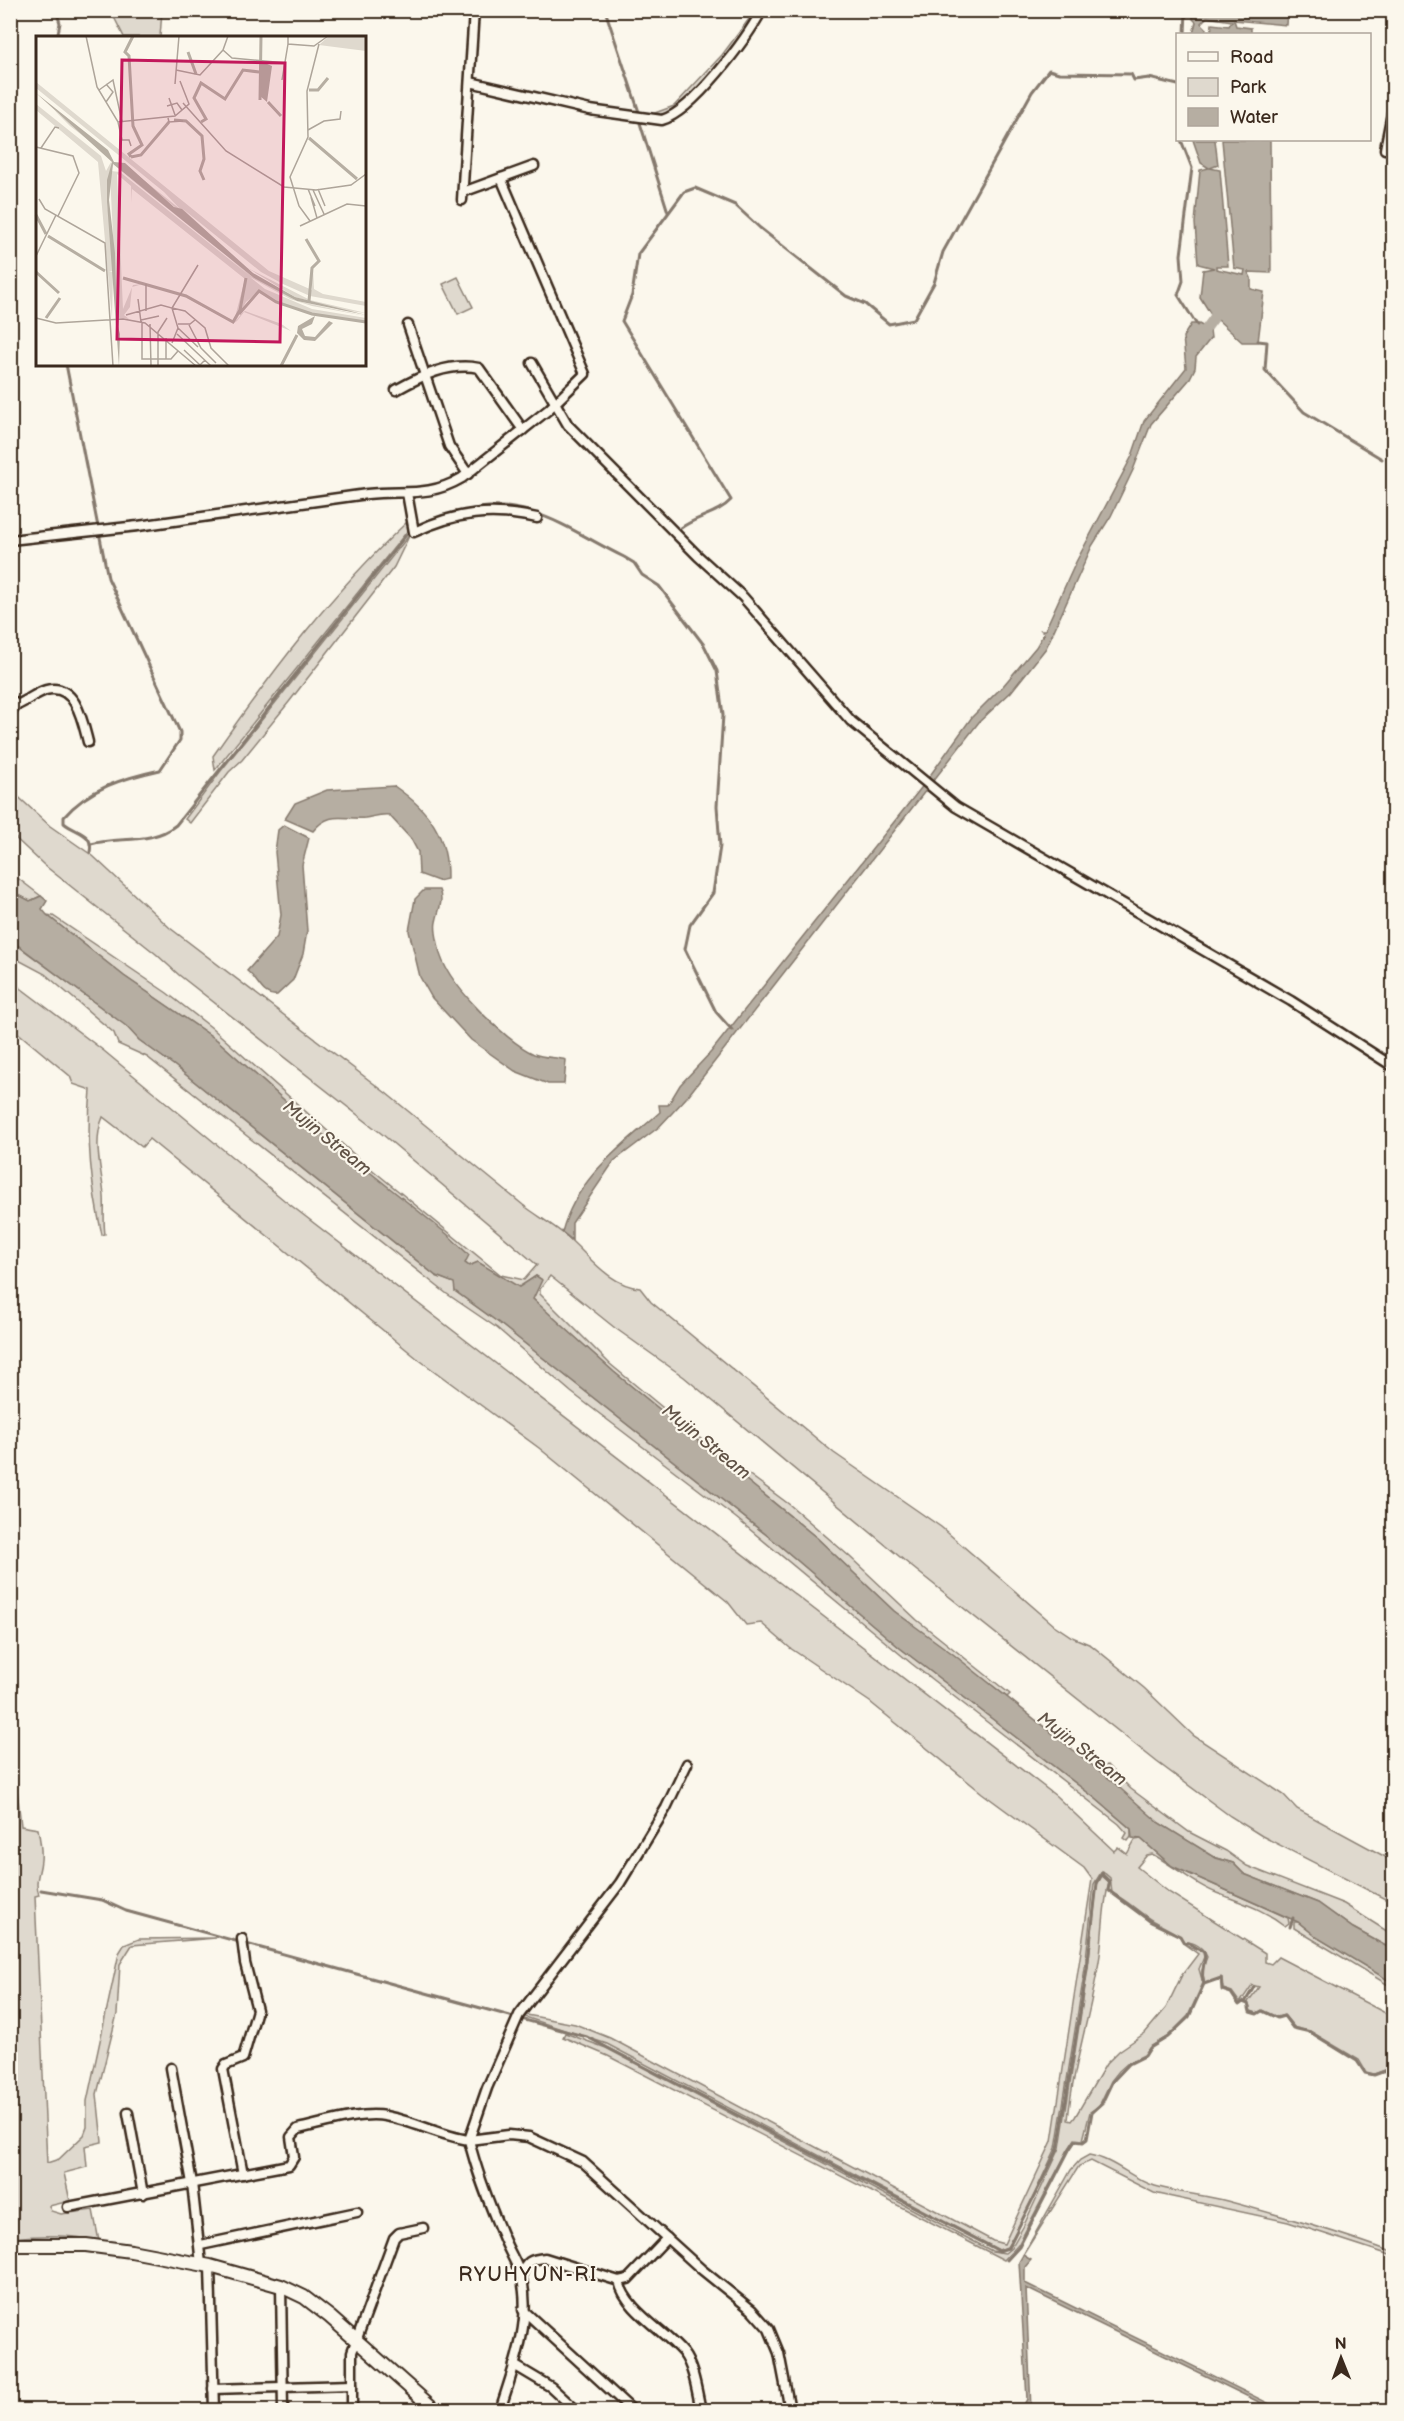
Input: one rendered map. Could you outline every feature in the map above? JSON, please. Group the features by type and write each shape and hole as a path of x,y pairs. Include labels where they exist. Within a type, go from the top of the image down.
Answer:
{"main road":[{"path":"14,2245 86,2245 206,2265 281,2286 304,2297 435,2410"}],"street":[{"path":"474,10 462,196 534,166"},
{"path":"470,82 590,110 662,120 674,117 687,107 727,60 762,10"},
{"path":"1385,149 1394,103"},
{"path":"10,540 98,531 393,491 407,493 448,486 468,474 553,404 585,374 501,178"},
{"path":"408,325 423,376 449,446 468,474"},
{"path":"532,363 553,404 568,425 698,556 743,597 851,721 930,786 956,807 1291,1001 1394,1067"},
{"path":"396,390 423,376 457,367 479,368 522,430"},
{"path":"407,493 412,528 490,511 537,519"},
{"path":"10,713 14,702 44,691 52,689 66,694 74,701 81,715 88,742"},
{"path":"521,2276 491,2209 474,2163 469,2140 487,2088 518,2018 620,1883 666,1808 687,1764"},
{"path":"243,1943 257,2010 243,2058 226,2065 223,2069 243,2174"},
{"path":"171,2068 206,2265 213,2410"},
{"path":"128,2113 142,2194"},
{"path":"68,2207 289,2165 294,2157 291,2137 298,2128 370,2115 384,2115 453,2138 469,2140 509,2135 529,2137 550,2148 558,2148 584,2162 667,2238 752,2310 768,2329 779,2353 790,2410"},
{"path":"201,2245 357,2212"},
{"path":"352,2410 352,2352 394,2238 399,2233 423,2228"},
{"path":"500,2410 514,2365 523,2310 521,2276 524,2265 533,2259 545,2259 619,2281 628,2279 637,2271 667,2238"},
{"path":"619,2281 621,2291 628,2299 656,2330 684,2354 700,2410"},
{"path":"281,2286 283,2410"},
{"path":"523,2310 632,2410"},
{"path":"514,2365 551,2387 576,2410"},
{"path":"213,2389 352,2385"},
{"path":"419,2410 422,2397"},
{"path":"698,2401 708,2410"}],"green space":[{"path":"111,11 162,11 160,36 124,36"},
{"path":"755,11 758,11 755,17 689,100 670,115 644,117 674,106 722,55"},
{"path":"458,277 473,307 458,314 443,284"},
{"path":"406,523 409,529 215,770 213,756 280,664 353,577"},
{"path":"410,534 394,567 289,702 242,760 229,772 190,823 185,819 220,772"},
{"path":"11,790 50,826 93,856 170,928 386,1093 523,1205 565,1235 608,1275 629,1286 640,1288 651,1302 834,1453 941,1527 1054,1625 1072,1637 1091,1645 1144,1688 1194,1736 1284,1795 1297,1809 1393,1861 1393,1903 1262,1836 1230,1816 1157,1762 912,1567 684,1377 615,1328 550,1276 540,1289 540,1294 610,1364 697,1436 790,1505 917,1620 1010,1694 1007,1697 894,1611 817,1538 614,1372 540,1306 533,1299 541,1279 536,1276 519,1288 478,1262 469,1266 217,1040 124,976 47,915 53,916 167,993 212,1028 358,1158 501,1275 524,1280 537,1265 382,1134 179,975 44,865 11,834"},
{"path":"11,873 41,896 30,901 11,891"},
{"path":"10,940 127,1026 139,1040 175,1066 436,1276 455,1283 455,1291 499,1323 778,1544 900,1648 1095,1798 1131,1829 1131,1837 1128,1841 1124,1838 1127,1833 1119,1824 912,1664 736,1518 571,1392 497,1328 447,1294 147,1057 118,1044 114,1033 45,974 11,956"},
{"path":"10,980 104,1051 284,1200 1056,1796 1114,1851 1118,1847 1127,1854 1135,1840 1141,1839 1172,1866 1288,1918 1289,1923 1285,1926 1262,1912 1203,1887 1152,1854 1147,1855 1137,1867 1170,1893 1265,1953 1265,1962 1271,1964 1278,1957 1393,2017 1393,2073 1385,2070 1374,2074 1366,2072 1359,2060 1310,2031 1295,2028 1284,2015 1277,2017 1262,2010 1257,2013 1251,2011 1248,2002 1259,1987 1252,1985 1240,2003 1232,1992 1223,1989 1222,1978 1205,1983 1202,1970 1207,1957 1204,1951 1195,1944 1184,1942 1174,1932 1153,1921 1112,1893 1110,1878 1102,1871 1094,1884 1085,1968 1056,2148 1020,2225 1007,2247 999,2250 607,2044 522,2016 575,2024 610,2038 993,2241 1004,2244 1052,2141 1092,1879 1084,1868 982,1793 870,1702 790,1648 761,1623 746,1625 728,1602 539,1448 418,1359 149,1139 142,1147 103,1117 98,1137 104,1201 105,1234 102,1235 90,1163 91,1090 73,1084 70,1076 11,1027"},
{"path":"10,1723 21,1826 38,1829 41,1848 37,1881 39,1895 35,1896 47,2163 59,2159 84,2135 87,2127 87,2101 119,1953 124,1945 139,1939 216,1938 132,1945 120,1964 117,2014 97,2094 102,2142 85,2146 87,2167 64,2173 70,2201 49,2206 51,2211 61,2214 93,2210 99,2241 55,2236 11,2238"},
{"path":"1107,1765 1131,1789 1189,1832 1226,1851 1247,1866 1344,1904 1393,1935 1393,1950 1353,1928 1318,1903 1244,1874 1233,1863 1216,1858 1159,1823 1099,1771"},
{"path":"1102,1876 1109,1882 1100,1955 1074,2078 1068,2120 1072,2121 1075,2117 1106,2064 1119,2051 1145,2033 1166,2008 1182,1975 1198,1954 1184,1944 1203,1952 1204,1957 1199,1969 1203,1983 1188,2016 1167,2037 1150,2047 1144,2055 1128,2063 1111,2081 1099,2106 1090,2112 1083,2140 1075,2139 1018,2245 1004,2260 608,2056 563,2037 565,2033 606,2048 992,2251 1005,2253 1011,2248 1023,2227 1060,2148 1088,1968 1097,1885"},
{"path":"1294,1922 1298,1922 1318,1938 1393,1983 1393,1988 1294,1928"},
{"path":"1089,2155 1107,2161 1155,2186 1227,2201 1290,2218 1392,2252 1393,2256 1288,2222 1154,2193 1091,2161 1079,2166 1023,2255 1071,2170 1080,2160"}],"water":[{"path":"1193,11 1287,11 1286,25 1234,20 1236,26 1251,28 1251,33 1211,33 1212,24 1229,26 1232,21 1207,17 1201,23 1206,28 1205,33 1193,33 1196,22 1193,19"},
{"path":"1193,141 1215,141 1218,165 1210,168 1220,170 1228,266 1216,266 1216,269 1244,275 1245,270 1234,268 1222,141 1270,141 1271,273 1248,272 1251,278 1251,289 1264,292 1258,342 1242,342 1218,320 1215,321 1200,297 1203,270 1214,268 1198,264 1195,223 1200,170 1209,168 1201,163"},
{"path":"1191,324 1199,324 1210,330 1211,338 1196,357 1195,368 1189,380 1151,424 1133,470 1111,516 1092,546 1046,648 1011,692 979,722 687,1097 659,1127 614,1161 572,1223 572,1240 562,1232 578,1195 589,1179 615,1151 660,1112 659,1105 668,1105 680,1085 711,1052 921,788 972,717 1003,686 1036,647 1044,633 1041,630 1045,630 1076,562 1132,456 1144,421 1186,368 1183,337"},
{"path":"394,786 417,805 434,825 444,850 447,879 438,881 419,874 418,852 411,839 389,815 331,818 319,824 313,831 285,819 295,803 327,790"},
{"path":"284,825 309,838 302,865 307,931 303,954 293,980 277,995 272,995 264,991 247,971 277,937 281,915 275,852 278,830"},
{"path":"424,890 439,890 441,902 436,932 443,962 452,977 478,1009 508,1037 534,1054 566,1060 564,1084 548,1084 515,1071 471,1040 432,998 420,977 409,931 415,899"},
{"name":"Mujin Stream","path":"11,891 30,901 41,896 47,901 42,909 47,915 124,976 217,1040 321,1133 447,1234 469,1255 465,1263 469,1266 478,1262 519,1287 536,1276 542,1280 533,1299 614,1372 817,1538 894,1611 953,1654 1112,1781 1159,1823 1216,1858 1233,1863 1244,1874 1318,1903 1353,1928 1393,1950 1393,1983 1318,1938 1298,1922 1172,1866 1141,1839 1132,1838 1131,1829 1095,1798 900,1648 778,1544 499,1323 455,1291 454,1283 436,1276 175,1066 139,1040 126,1026 11,940"},
{"path":"1023,2255 1031,2260 1025,2267 1025,2283 1282,2410 1275,2410 1026,2288 1031,2410 1021,2410 1027,2399 1019,2262"}],"waterway":[{"path":"56,10 60,23 57,36"},
{"path":"605,10 640,115"},
{"path":"1185,33 1186,10"},
{"path":"681,528 720,509 731,500 622,321 632,295 638,254 684,192 695,188 735,205 760,228 846,296 865,304 889,324 914,319 934,283 943,252 1032,92 1049,70 1059,73 1131,74 1134,80 1149,78 1176,85"},
{"path":"640,123 668,212"},
{"path":"1181,141 1192,168 1181,255 1183,281 1178,295 1197,325"},
{"path":"1197,341 1214,318 1218,306"},
{"path":"1258,341 1267,342 1265,370 1304,412 1382,459"},
{"path":"66,366 108,578 180,732 180,740 160,770 120,781 96,791 64,817 64,823 87,837 91,846 90,852"},
{"path":"465,511 488,507 509,507 529,511 567,527 624,557 634,563 642,575 659,586 704,645 717,671 723,715 717,806 720,846 713,893 690,925 685,949 716,1012 732,1030"},
{"path":"91,844 146,838 176,825 406,535 427,522"},
{"path":"41,1890 102,1900 126,1911 587,2037 999,2251 1008,2248 1058,2149 1087,1968 1097,1883 1103,1872"},
{"path":"1102,1874 1110,1882 1108,1890 1151,1922 1180,1936 1184,1943 1189,1943 1204,1952 1202,1975 1204,1984"},
{"path":"1290,1927 1293,1918"},
{"path":"1007,2260 1019,2247 1069,2150 1075,2141 1083,2142 1087,2139 1092,2112 1102,2103 1112,2082 1129,2064 1145,2056 1150,2048 1168,2037 1189,2017 1204,1984 1221,1978 1222,1990 1231,1993 1239,2005 1243,2002 1248,2004 1250,2012 1257,2014 1262,2011 1277,2018 1284,2016 1293,2028 1310,2032 1357,2061 1365,2073 1374,2075 1385,2071 1394,2074"},
{"path":"1245,2002 1254,1987"}],"district":[{"name":"RYUHYUN-RI","path":"528,2275"}]}
